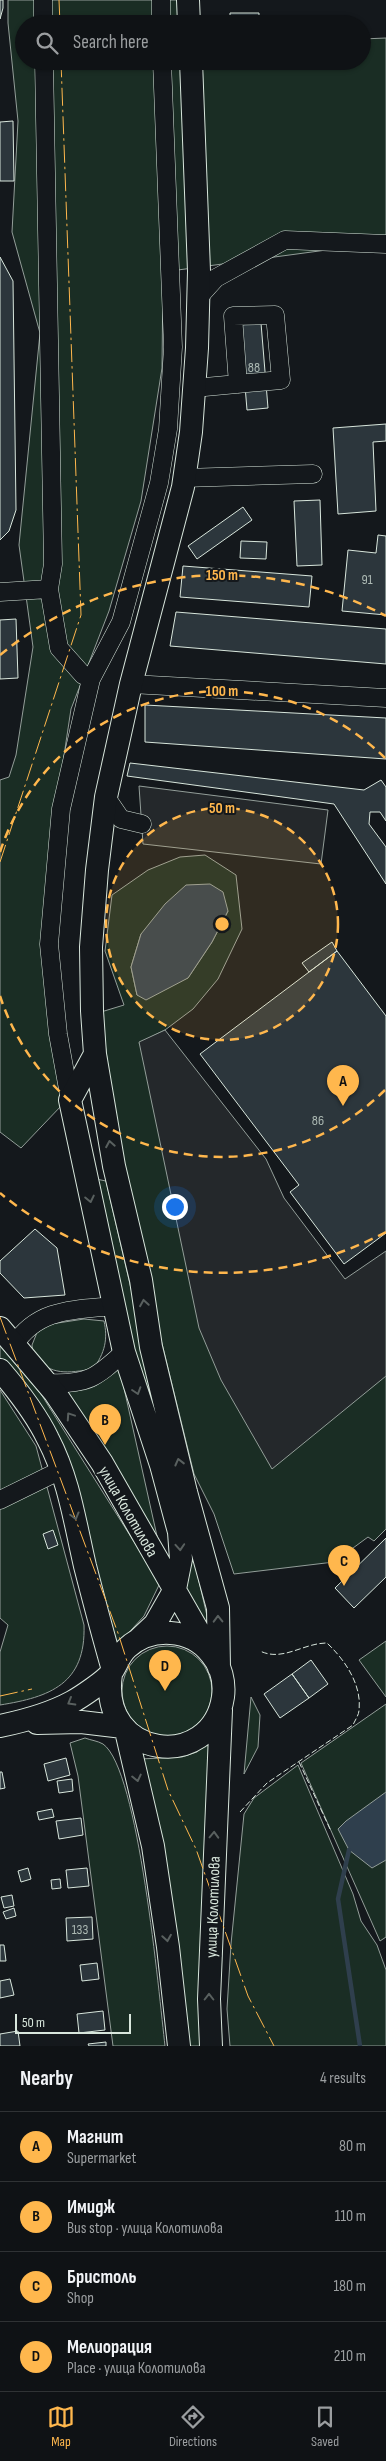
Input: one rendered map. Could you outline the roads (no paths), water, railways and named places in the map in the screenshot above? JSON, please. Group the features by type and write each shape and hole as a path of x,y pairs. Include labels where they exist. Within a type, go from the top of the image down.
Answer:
{"main road":[{"path":"188,0 189,15"},
{"path":"191,70 198,298 194,388 184,478 131,684 106,797 97,870 91,947 95,1054 114,1166 141,1280 151,1347 186,1492 218,1608 215,1660"},
{"path":"70,1100 95,1054"},
{"name":"улица Колотилова","path":"70,1100 124,1352 161,1465 179,1532 181,1559 175,1589 155,1624 127,1648 112,1672 109,1689 110,1704 124,1729 153,1846 168,1947 179,2046"},
{"name":"улица Колотилова","path":"7,1337 47,1384 102,1463 215,1660 224,1688 221,1708 209,1989 212,2046"},
{"name":"улица Колотилова","path":"0,1370 29,1407 48,1438 61,1470 76,1519 85,1565 112,1672"},
{"path":"139,1639 158,1633 178,1633 196,1640 215,1660"},
{"path":"7,1724 52,1712 72,1702 112,1672"},
{"name":"улица Колотилова","path":"124,1729 142,1742 151,1745 161,1747 180,1746 198,1738 212,1725 221,1708"},
{"path":"7,1724 81,1722 124,1729"}],"street":[{"path":"42,0 43,15"},
{"path":"161,0 161,15"},
{"path":"44,70 53,564 49,589 59,648 83,674 91,679"},
{"path":"70,1100 58,1034 49,944 61,809 91,679 121,622 159,482 168,429 173,347 162,70"},
{"path":"198,298 216,278 285,240 386,244"},
{"path":"194,388 238,384"},
{"path":"184,478 313,474"},
{"path":"0,592 49,589"},
{"path":"131,684 386,698"},
{"path":"106,797 121,819 142,824"},
{"path":"7,1337 23,1331 35,1321 63,1311 114,1306"},
{"path":"47,1384 72,1384 92,1379 124,1352"},
{"path":"0,1500 61,1470"}],"water":[{"path":"210,884 223,892 228,911 212,942 188,978 146,1000 137,995 131,967 141,934 165,904 186,885"},
{"path":"386,1792 386,1860 372,1868 349,1850 338,1829"}],"waterway":[{"path":"349,1850 338,1899 360,2046"}],"place":[{"name":"Магнит","path":"343,1106"},
{"name":"Имидж","path":"105,1445"},
{"name":"Бристоль","path":"344,1586"},
{"name":"Мелиорация","path":"165,1691"}]}
